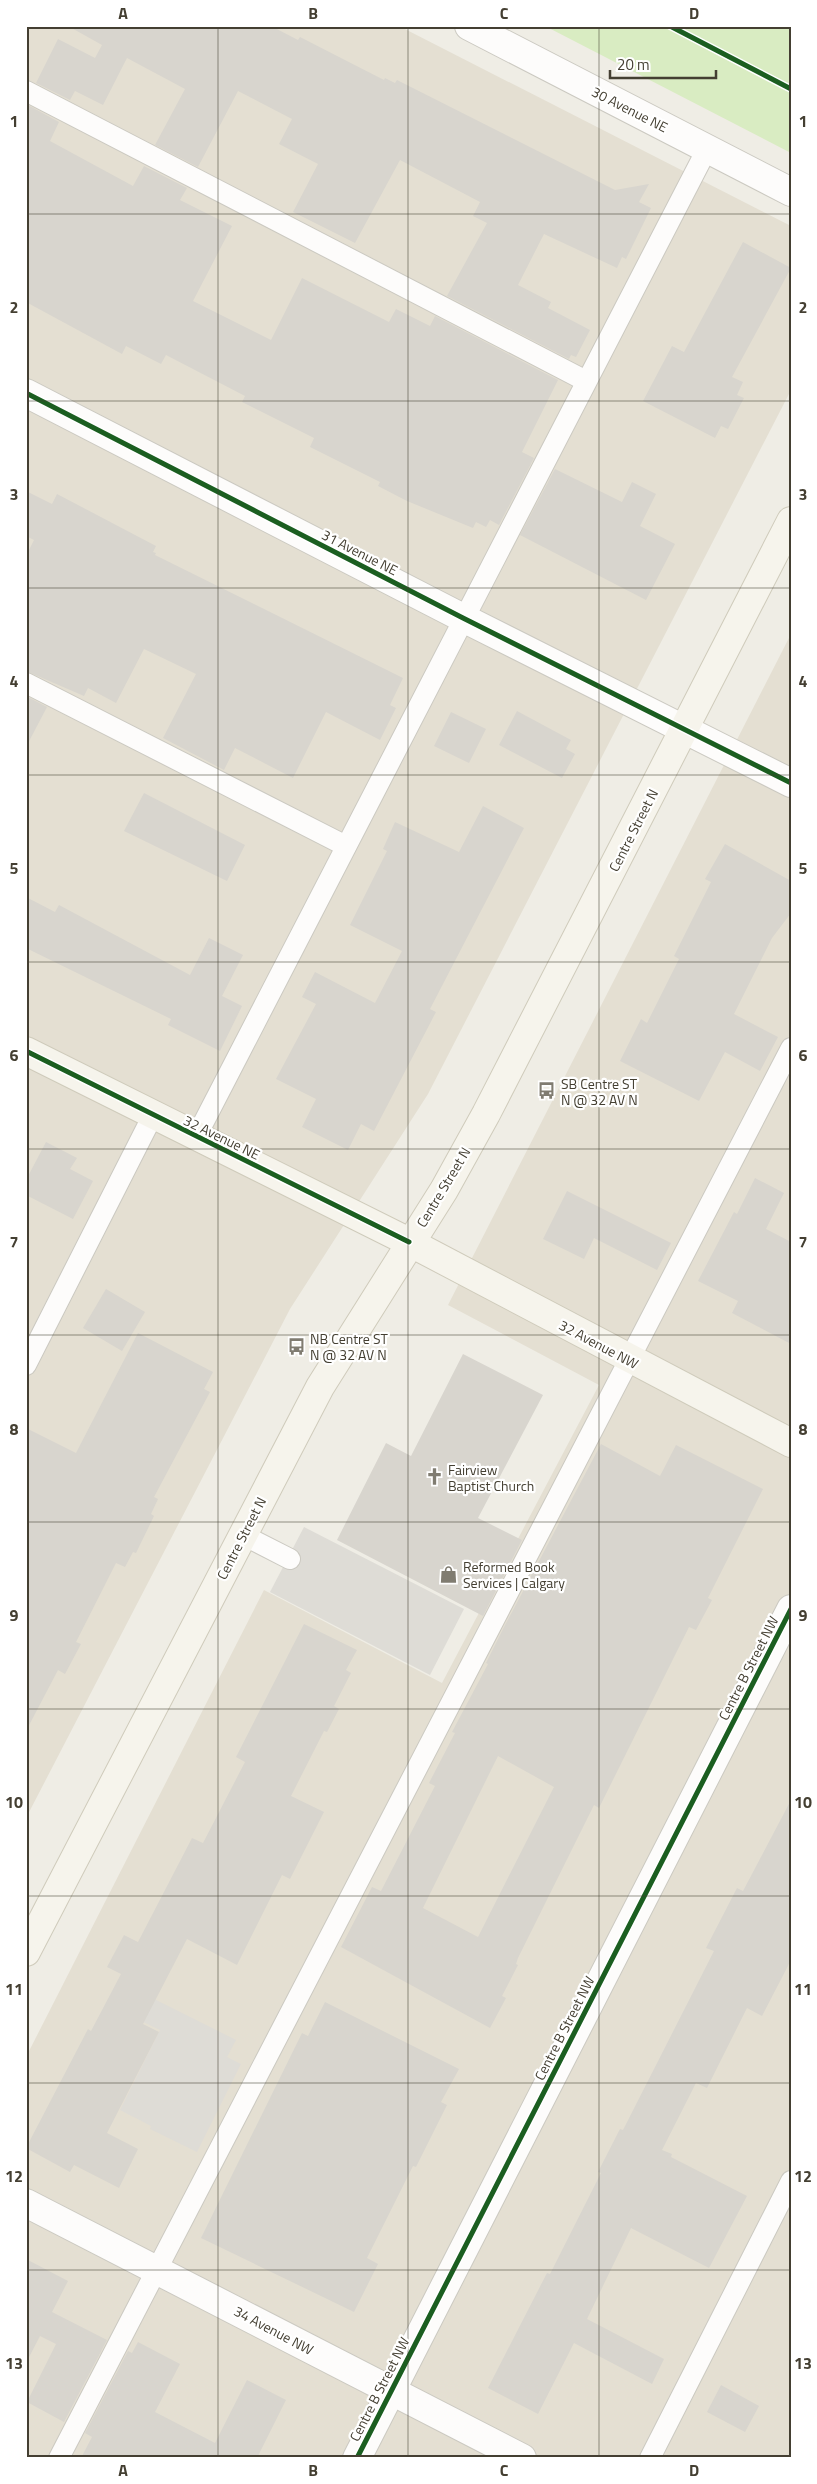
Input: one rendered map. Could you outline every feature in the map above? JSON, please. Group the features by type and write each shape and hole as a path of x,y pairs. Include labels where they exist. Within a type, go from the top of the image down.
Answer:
{"main road":[{"name":"Centre Street N","path":"26,1952 320,1387 409,1242 444,1190 486,1114 686,729 791,521"},
{"name":"32 Avenue NE","path":"26,1051 409,1242"},
{"name":"32 Avenue NW","path":"409,1242 791,1444"}],"street":[{"name":"30 Avenue NE","path":"469,26 791,192"},
{"name":"31 Avenue NE","path":"26,392 463,618 791,782"},
{"name":"Centre B Street NW","path":"357,2458 791,1609"},
{"name":"34 Avenue NW","path":"26,2203 522,2458"}],"lane":[{"path":"26,91 586,381"},
{"path":"196,1137 707,149"},
{"path":"26,682 346,846"},
{"path":"59,2458 629,1360 785,1074 791,1048"},
{"path":"26,1365 153,1115"},
{"path":"243,1535 290,1559"},
{"path":"650,2458 791,2181"}],"shaded area":[{"path":"26,26 399,26 791,226 791,390 428,1094 290,1309 26,1818"},
{"path":"791,634 791,2458 26,2458 26,2057 264,1590 442,1683 599,1385 448,1305"},
{"path":"304,1527 464,1609 430,1675 270,1592"},
{"path":"152,1998 236,2040 227,2057 241,2064 197,2152 150,2129 151,2126 120,2110 160,2030 141,2021"}],"green space":[{"path":"545,26 791,26 791,153"}],"building":[{"path":"68,26 271,26 298,40 300,37 384,80 385,78 395,83 397,80 615,190 649,184 639,202 651,208 626,259 622,257 617,268 544,234 518,285 551,302 548,308 590,330 576,357 571,355 569,359 447,296 487,223 473,216 480,202 400,160 355,243 293,212 318,164 279,144 292,119 238,91 198,167 155,145 185,89 127,58 103,105 75,91 70,100 36,83 58,39 95,58 102,45"},
{"path":"26,104 59,122 50,141 133,186 144,166 187,188 180,200 232,226 193,301 271,340 302,278 389,322 396,309 430,326 435,316 558,380 522,452 534,458 499,525 490,520 486,527 476,522 473,528 407,501 378,486 380,482 310,447 314,438 242,402 245,396 166,355 161,364 126,346 122,354 26,302"},
{"path":"743,242 791,268 732,377 743,382 737,395 744,398 728,429 721,426 715,438 643,401 672,346 684,352"},
{"path":"555,469 622,502 632,482 656,494 640,526 675,544 646,600 520,535"},
{"path":"26,491 52,504 57,494 156,546 153,552 156,553 155,555 403,678 390,705 396,708 380,740 326,712 293,778 235,748 224,770 163,738 196,674 144,649 116,703 88,688 84,696 26,671 26,556 34,540 26,536"},
{"path":"26,696 47,707 26,747"},
{"path":"517,711 571,740 566,749 575,754 562,778 499,745"},
{"path":"451,712 486,729 469,763 434,746"},
{"path":"144,793 245,845 227,881 124,831"},
{"path":"483,806 524,828 430,1009 436,1012 374,1131 361,1124 348,1150 302,1127 316,1099 276,1079 316,1004 302,997 315,972 375,1003 402,951 350,925 387,851 383,849 395,822 459,852"},
{"path":"725,844 791,881 791,913 772,938 734,1014 778,1037 760,1071 725,1052 699,1101 620,1061 641,1019 647,1023 679,959 674,956 711,882 705,879"},
{"path":"26,897 55,912 59,905 190,975 209,938 243,955 222,996 242,1006 220,1051 168,1025 171,1019 26,948"},
{"path":"46,1142 77,1158 70,1169 93,1181 73,1219 26,1195 26,1180"},
{"path":"755,1178 784,1193 766,1229 791,1242 791,1344 732,1313 738,1301 698,1281 734,1212 737,1214"},
{"path":"567,1191 671,1243 657,1270 594,1238 584,1259 543,1239"},
{"path":"106,1289 145,1312 122,1351 83,1328"},
{"path":"138,1333 213,1372 204,1389 210,1392 154,1497 158,1499 151,1514 154,1516 136,1553 133,1552 125,1567 116,1563 76,1642 81,1644 65,1674 58,1670 26,1731 26,1428 76,1453"},
{"name":"Fairview Baptist Church","path":"463,1354 543,1395 478,1518 522,1540 483,1616 337,1540 386,1443 411,1456"},
{"path":"601,1444 660,1476 676,1445 763,1489 708,1598 712,1600 696,1630 689,1627 599,1808 594,1805 518,1958 516,1964 518,1965 502,1996 506,1998 490,2028 341,1947 372,1887 381,1891 435,1786 429,1783 455,1733 452,1732 488,1664 486,1663","holes":["498,1756 554,1787 478,1937 423,1908"]},
{"path":"304,1624 357,1650 346,1670 351,1673 334,1706 339,1709 327,1732 324,1731 291,1796 324,1812 290,1879 282,1875 237,1965 187,1939 143,2024 159,2032 107,2133 138,2149 119,2188 74,2165 70,2172 26,2148 88,2029 91,2031 121,1974 107,1967 124,1935 138,1942 192,1838 203,1843 245,1762 236,1757"},
{"path":"791,1800 791,1960 762,2016 747,2008 707,2088 696,2083 662,2150 672,2154 671,2157 747,2196 709,2268 631,2228 587,2319 664,2359 652,2384 574,2343 538,2414 488,2388 547,2273 550,2274 601,2173 598,2172 620,2129 623,2130 714,1951 706,1948 737,1888 743,1891"},
{"path":"325,2002 459,2069 441,2102 447,2105 416,2167 413,2166 367,2258 378,2264 354,2312 201,2238 302,2033 308,2036"},
{"path":"26,2259 68,2281 52,2312 107,2340 64,2422 27,2402 56,2344 40,2336 26,2363"},
{"path":"138,2342 180,2364 155,2412 215,2443 247,2380 286,2400 257,2458 81,2458 92,2437 85,2433 128,2351 132,2353"},
{"path":"721,2385 759,2406 745,2432 707,2412"}],"cycle path":[{"path":"670,26 791,89"},
{"path":"26,393 463,618 791,783"},
{"path":"26,1051 409,1242"},
{"path":"357,2458 791,1609"}],"place":[{"name":"SB Centre ST N @ 32 AV N","path":"547,1091"},
{"name":"NB Centre ST N @ 32 AV N","path":"296,1346"},
{"name":"Fairview Baptist Church","path":"434,1477"},
{"name":"Reformed Book Services | Calgary","path":"449,1574"}]}
